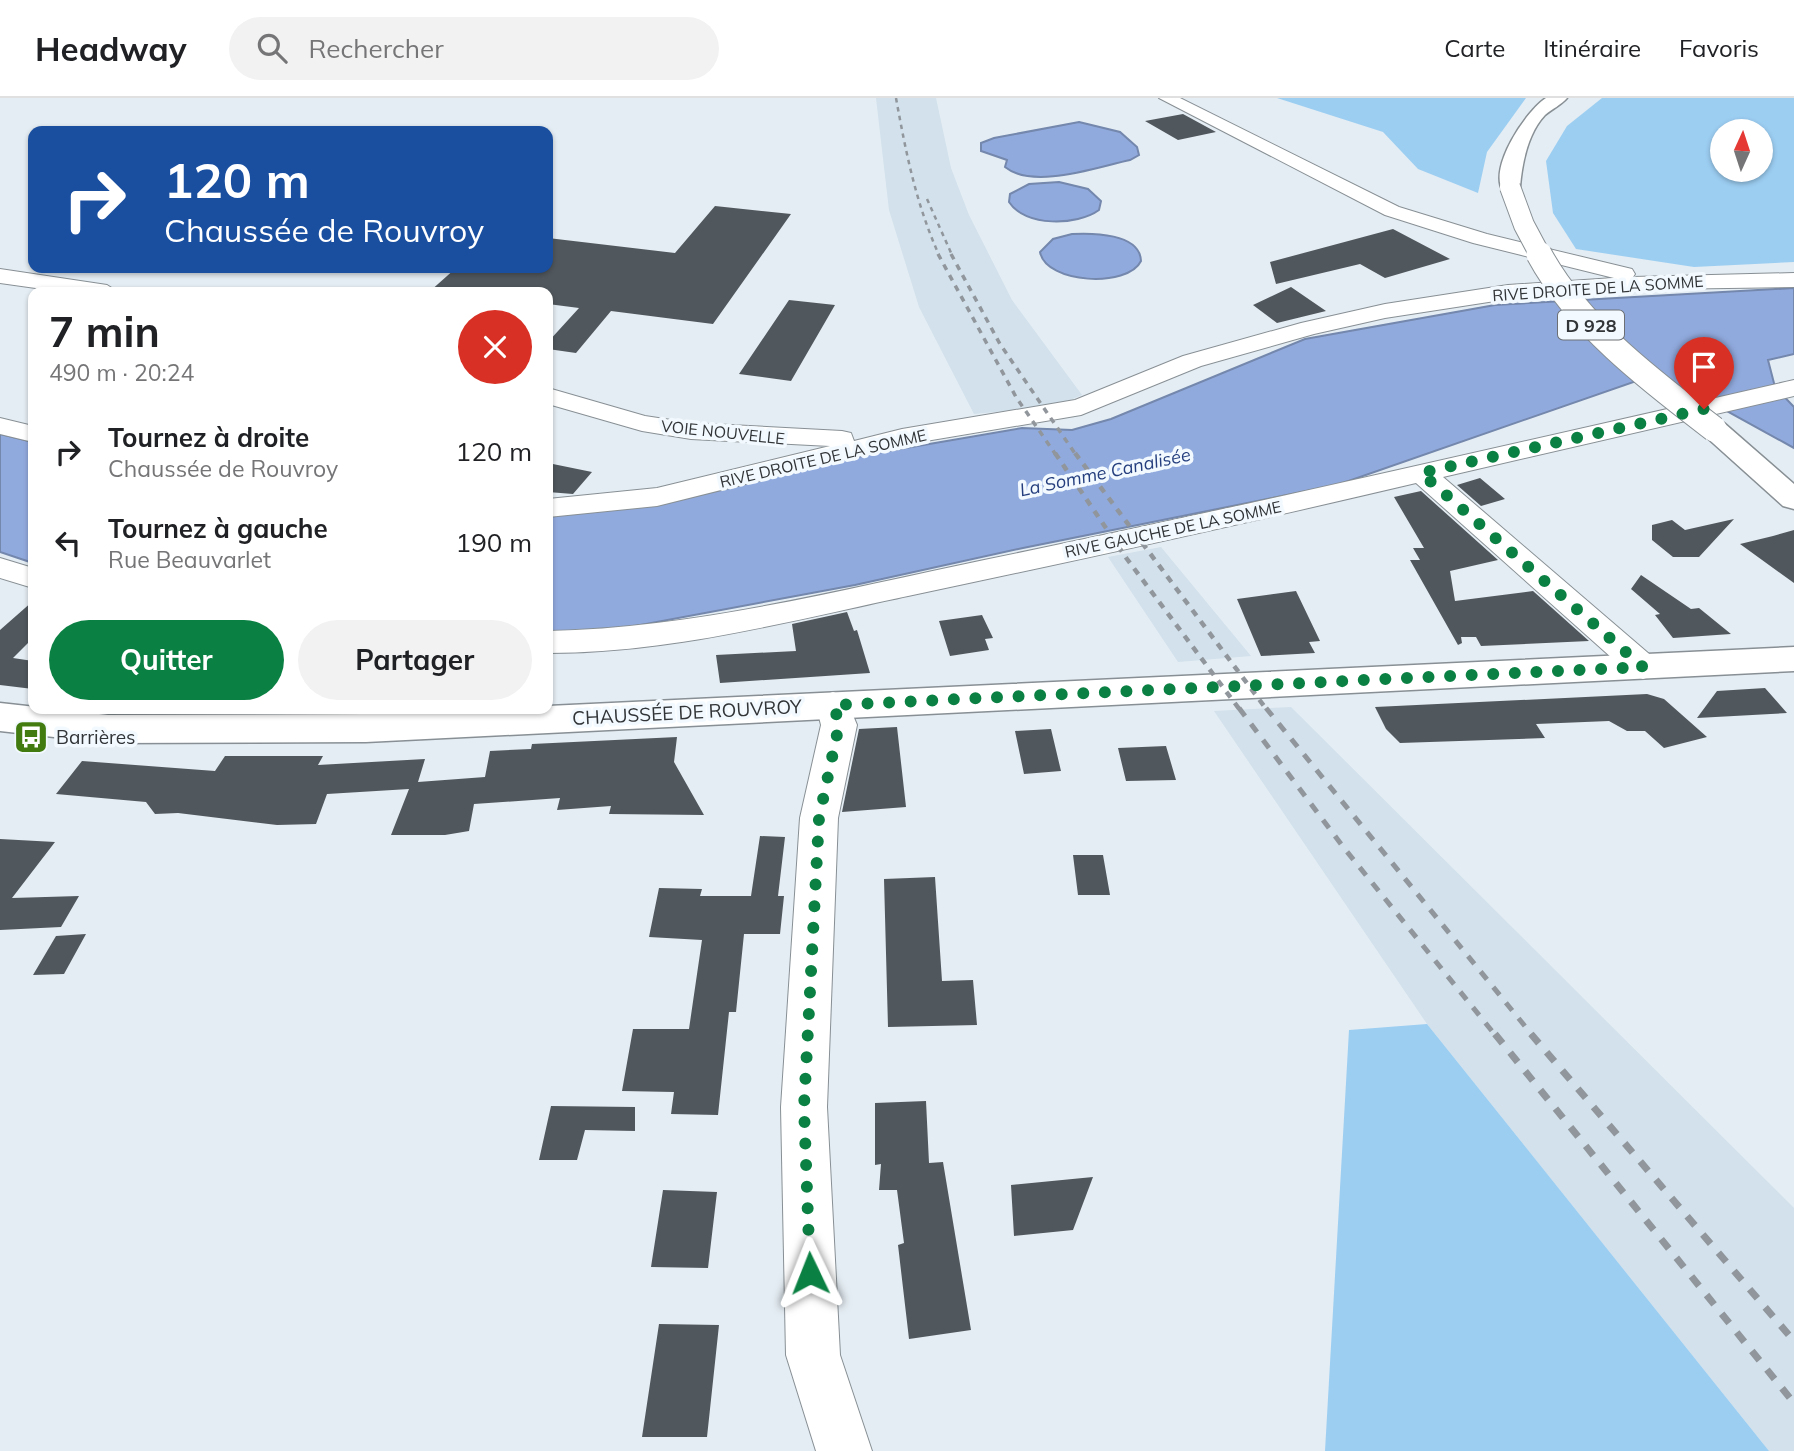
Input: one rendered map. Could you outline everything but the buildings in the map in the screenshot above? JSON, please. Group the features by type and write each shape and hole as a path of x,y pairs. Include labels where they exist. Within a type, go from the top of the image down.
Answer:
{"main road":[{"name":"D 928","path":"1558,98 1536,115 1521,143 1511,173 1510,187 1530,241 1543,264 1590,323 1660,388 1714,418 1794,481"},
{"name":"D 928","path":"1714,418 1794,499"},
{"name":"CHAUSSÉE DE ROUVROY","path":"0,717 108,729 297,730 1794,659"}],"street":[{"path":"1167,98 1392,211 1480,239 1658,282"},
{"path":"0,276 74,287"},
{"name":"RIVE DROITE DE LA SOMME","path":"553,507 657,497 902,437 1080,407 1192,361 1385,311 1508,292 1658,282 1794,280"},
{"name":"RIVE GAUCHE DE LA SOMME","path":"553,642 611,641 738,621 1207,523 1421,473 1714,418 1787,390"},
{"name":"VOIE NOUVELLE","path":"553,397 642,423 691,431 814,440 902,437"},
{"path":"0,426 28,433"},
{"path":"1421,473 1643,667"},
{"path":"0,568 28,576"},
{"path":"834,705 839,725 819,818 804,1107 813,1356 844,1451"}],"shaded area":[{"path":"876,98 936,98 951,168 969,215 1012,300 1082,395 1056,406 974,414 919,307 889,210"},
{"path":"1277,98 1526,98 1487,152 1478,193 1418,169 1383,132"},
{"path":"1602,98 1794,98 1794,262 1694,267 1576,249 1553,213 1546,161 1567,126"},
{"path":"1161,547 1251,656 1178,662 1108,557"},
{"path":"1291,707 1794,1208 1794,1451 1769,1451 1427,1024 1214,711"},
{"path":"1427,1024 1769,1451 1325,1451 1349,1030"}],"water":[{"path":"1079,122 1120,132 1137,147 1139,155 1130,160 1066,175 1032,177 1017,174 1005,167 1007,160 981,151 981,143 994,138"},
{"path":"1059,182 1088,189 1101,201 1099,210 1078,219 1039,220 1017,210 1009,202 1010,194 1029,184"},
{"path":"1072,234 1102,235 1124,240 1139,252 1141,261 1133,270 1105,278 1088,279 1056,271 1046,263 1040,252 1053,239"},
{"name":"La Somme Canalisée","path":"1794,288 1794,354 1768,360 1775,387 1794,407 1794,448 1687,389 1642,379 1337,485 1023,548 855,585 587,635 553,635 553,514 669,500 871,454 1022,428 1072,430 1111,419 1305,339 1495,305"},
{"path":"0,434 28,441 28,561 0,552"}],"railway":[{"path":"896,98 918,197 939,255"},
{"path":"927,199 952,255"},
{"path":"938,254 1016,397 1056,455"},
{"path":"951,254 1000,344 1076,455"},
{"path":"1055,453 1127,559 1240,710"},
{"path":"1075,453 1267,710"},
{"path":"1239,708 1344,848 1496,1036"},
{"path":"1266,708 1533,1036"},
{"path":"1495,1034 1794,1403"},
{"path":"1531,1034 1794,1341"}],"place":[{"name":"Barrières","path":"31,737"}],"route":[{"path":"810,1273 804,1107 819,818 839,725 834,705 1643,667 1421,473 1704,409"}]}
